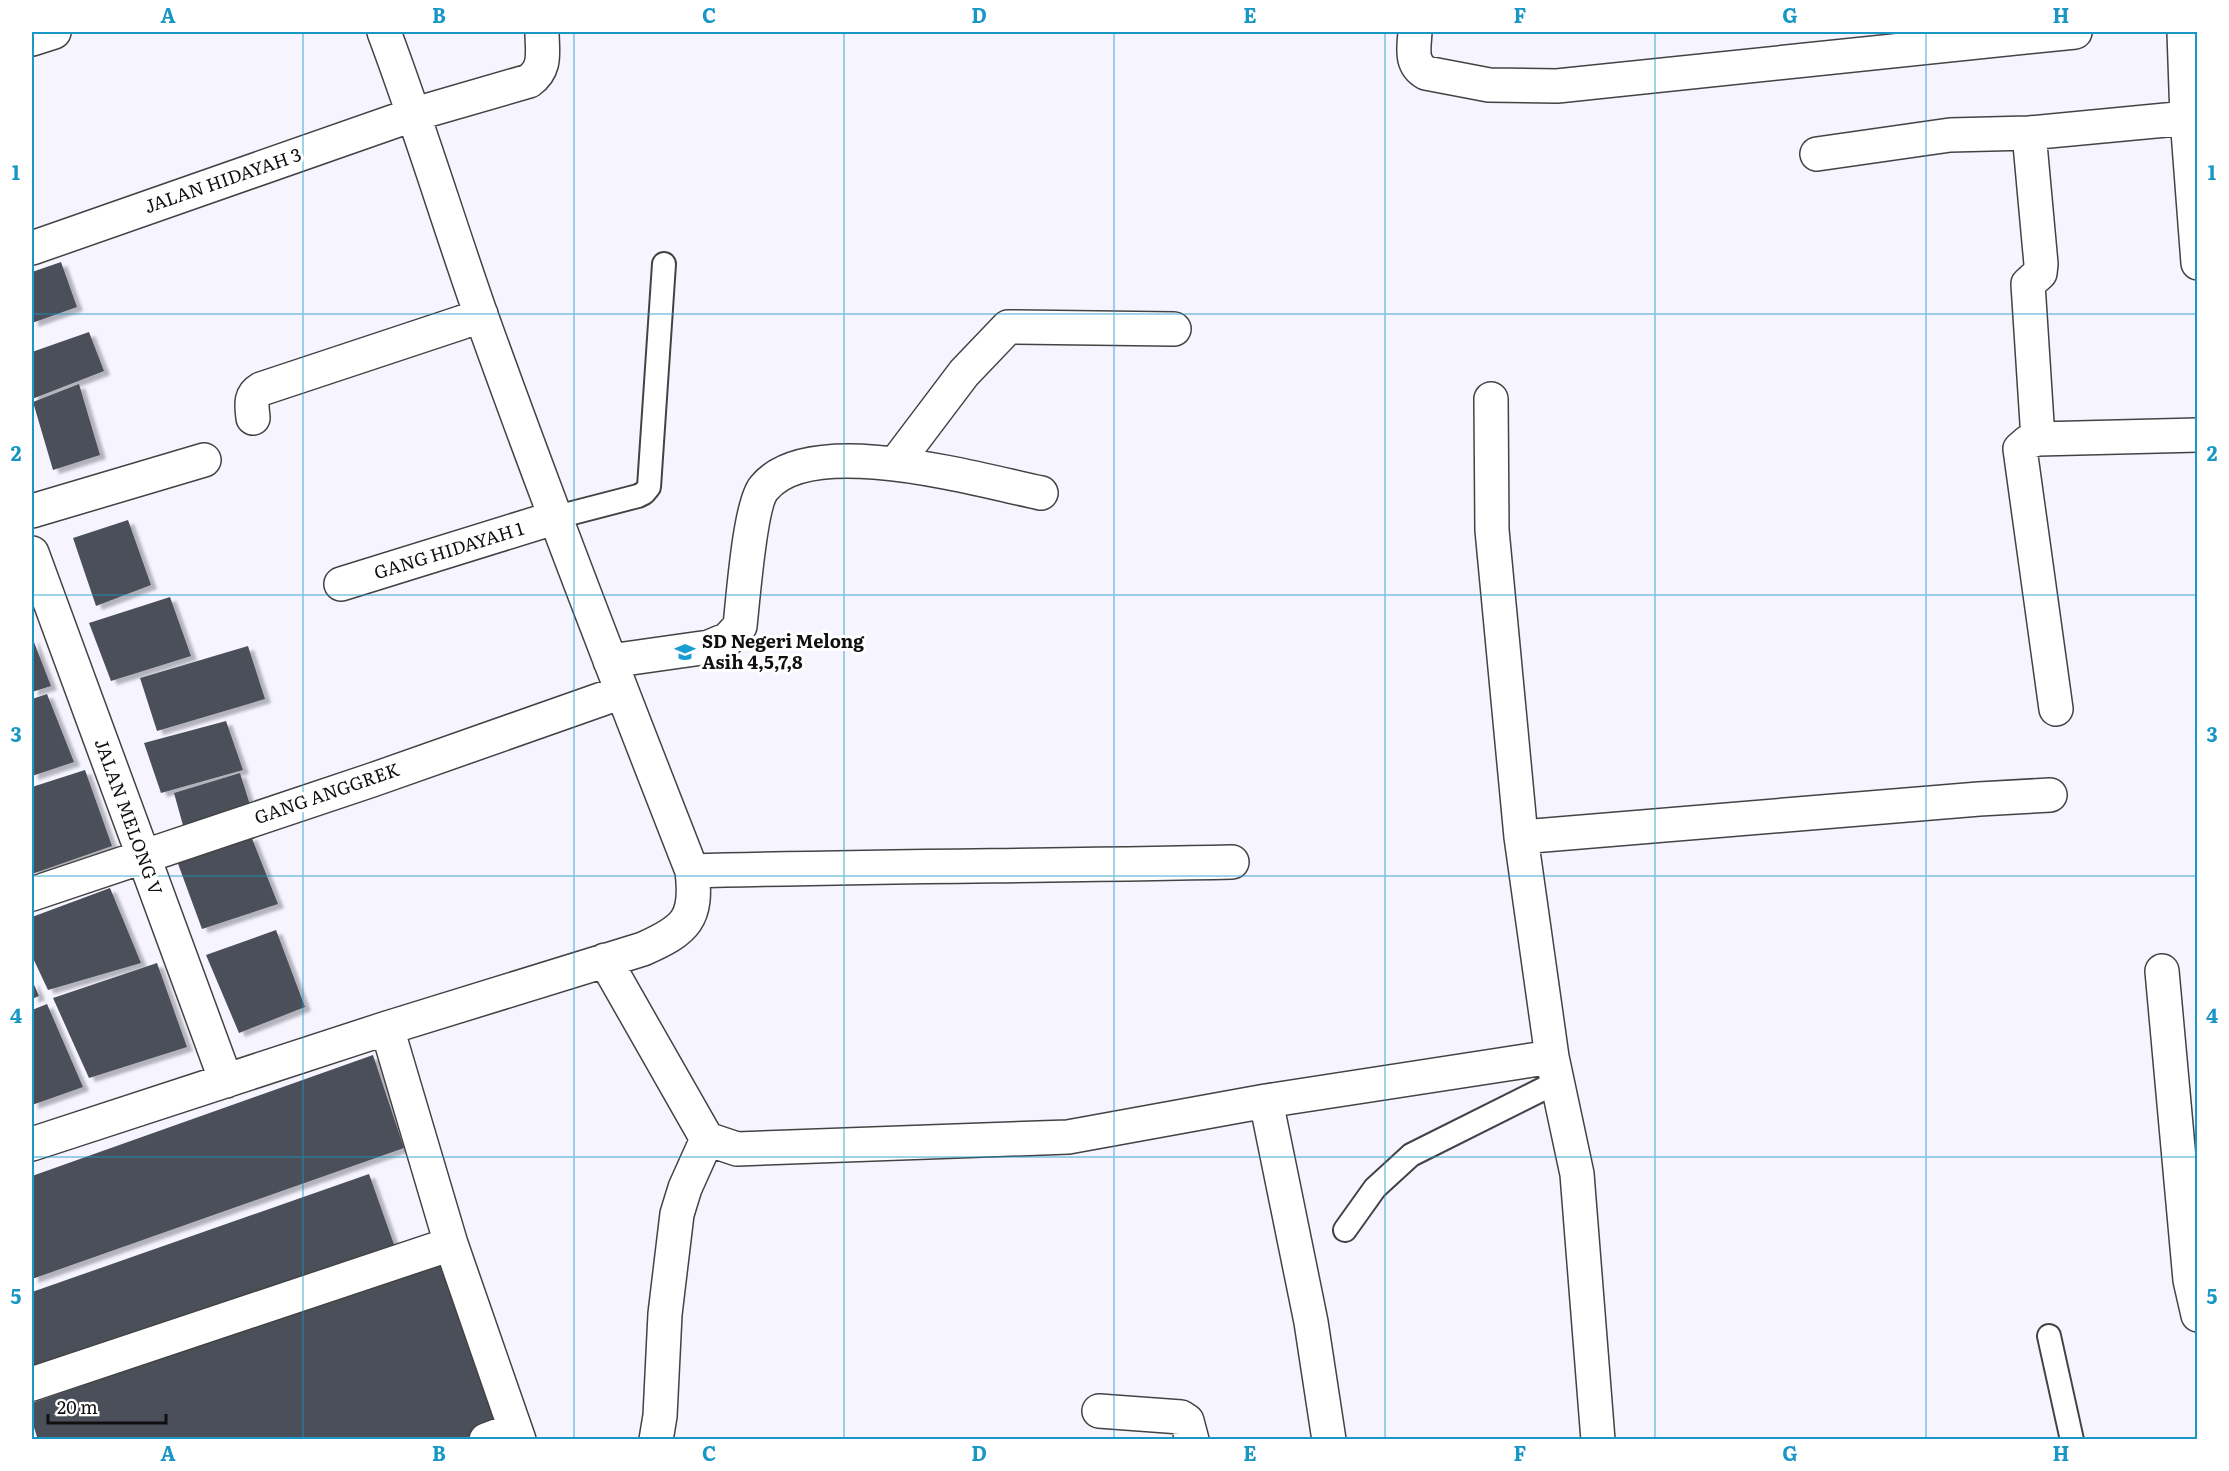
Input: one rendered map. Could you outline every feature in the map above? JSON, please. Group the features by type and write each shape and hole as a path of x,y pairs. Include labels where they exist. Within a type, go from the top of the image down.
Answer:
{"street":[{"path":"32,39 54,32"},
{"path":"32,1144 387,1028 643,949 667,938 691,915 695,893 692,871 610,661 481,314 415,114 384,32"},
{"name":"JALAN HIDAYAH 3","path":"32,248 415,114 529,81 538,75 542,64 542,32"},
{"path":"1415,32 1414,58 1420,69 1426,73 1490,85 1546,86 1682,74 2075,32"},
{"path":"2184,32 2187,118 2198,263"},
{"path":"1817,154 1950,135 2030,134 2187,118"},
{"path":"2030,134 2041,264 2040,273 2028,284 2038,439"},
{"path":"253,418 251,400 255,392 261,389 481,314"},
{"path":"896,462 964,373 1008,327 1174,329"},
{"path":"1491,399 1492,530 1521,837 1555,1069 1577,1174 1598,1440"},
{"path":"2056,709 2020,448 2038,439 2198,435"},
{"path":"32,510 204,460"},
{"path":"610,661 709,646 728,639 740,626 754,511 764,488 785,471 813,462 896,462 1041,493"},
{"name":"GANG HIDAYAH 1","path":"341,584 557,517"},
{"name":"JALAN MELONG V","path":"32,553 226,1081"},
{"name":"GANG ANGGREK","path":"32,894 372,780 622,692"},
{"path":"1521,837 2050,795"},
{"path":"692,871 1232,862"},
{"path":"606,960 706,1139 737,1149 1068,1137 1266,1101 1555,1069"},
{"path":"2162,971 2190,1281 2198,1315"},
{"path":"387,1028 507,1436"},
{"path":"1266,1101 1311,1322 1329,1440"},
{"path":"656,1440 660,1416 665,1314 677,1214 685,1188 706,1139"},
{"path":"32,1384 451,1244"},
{"path":"1099,1411 1181,1417 1187,1421 1192,1440"}],"lane":[{"path":"557,517 638,496 650,487 664,264"},
{"path":"1345,1230 1375,1188 1411,1155 1555,1069"},
{"path":"2049,1336 2072,1440"}],"building":[{"path":"61,262 77,307 32,323 32,272"},
{"path":"89,332 104,371 32,399 32,352"},
{"path":"79,384 100,455 53,470 33,402"},
{"path":"128,520 151,585 96,606 73,538"},
{"path":"170,597 191,656 111,681 89,623"},
{"path":"32,637 51,686 32,692"},
{"path":"248,646 265,699 157,731 140,678"},
{"path":"47,694 74,762 32,776 32,699"},
{"path":"226,721 243,770 161,793 144,743"},
{"path":"85,770 112,846 32,874 32,787"},
{"path":"240,773 251,808 184,829 174,793"},
{"path":"251,836 278,904 202,929 177,861"},
{"path":"110,888 141,963 48,990 32,956 32,917"},
{"path":"276,930 305,1007 239,1033 206,955"},
{"path":"157,963 187,1047 89,1078 53,998"},
{"path":"32,980 39,996 32,999"},
{"path":"47,1004 83,1087 32,1105 32,1010"},
{"path":"373,1055 404,1148 32,1279 32,1176"},
{"path":"369,1174 397,1253 32,1380 32,1292"},
{"path":"451,1257 508,1422 459,1440 38,1440 32,1421 32,1403"}],"place":[{"name":"SD Negeri Melong Asih 4,5,7,8","path":"685,652"}]}
